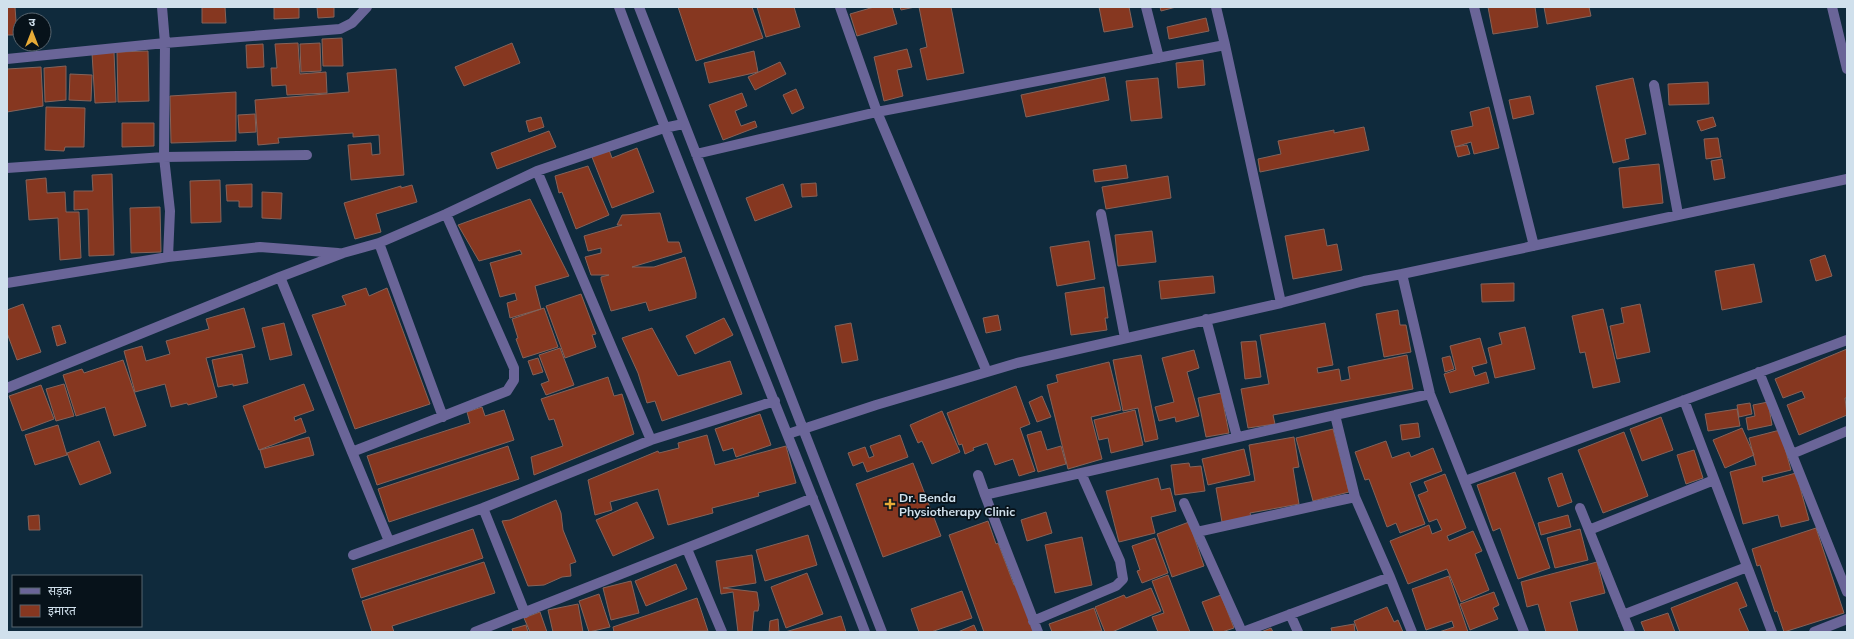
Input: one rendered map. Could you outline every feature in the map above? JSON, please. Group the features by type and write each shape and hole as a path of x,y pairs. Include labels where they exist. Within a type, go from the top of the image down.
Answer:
{"street":[{"path":"162,7 165,43 164,156 170,211 168,257"},
{"path":"7,59 165,43 340,29 352,23 367,7"},
{"path":"619,7 664,128 814,498 864,632"},
{"path":"639,7 683,124 882,632"},
{"path":"840,7 877,112 987,372"},
{"path":"1146,7 1159,58"},
{"path":"1216,7 1281,303"},
{"path":"1474,7 1534,246"},
{"path":"1832,7 1847,69"},
{"path":"696,154 877,112 1225,45"},
{"path":"1654,85 1678,214"},
{"path":"7,388 280,277 343,253 379,243 446,214 537,171 664,128 683,124"},
{"path":"7,168 164,156 307,155"},
{"path":"537,171 650,440"},
{"path":"788,434 803,428 1018,363 1281,303 1364,281 1847,179"},
{"path":"352,452 507,391 514,380 514,368 446,214"},
{"path":"1101,214 1125,338"},
{"path":"379,243 443,417"},
{"path":"7,283 168,257 260,247 343,253"},
{"path":"1402,274 1430,394 1466,481 1523,632"},
{"path":"280,277 389,541"},
{"path":"1206,319 1237,437"},
{"path":"1466,481 1847,340"},
{"path":"1759,372 1847,592"},
{"path":"985,495 1430,394"},
{"path":"1684,400 1772,632"},
{"path":"353,555 483,508 650,440 774,401"},
{"path":"1335,415 1355,497 1412,632"},
{"path":"1792,454 1847,431"},
{"path":"1033,620 1116,586 1122,579 1120,561 1081,473"},
{"path":"978,475 1038,632"},
{"path":"1589,530 1714,480"},
{"path":"1197,532 1355,497"},
{"path":"475,632 814,498"},
{"path":"1184,503 1242,632 1390,577"},
{"path":"483,508 525,613"},
{"path":"1580,508 1630,632"},
{"path":"687,549 722,632"},
{"path":"1623,615 1747,566"},
{"path":"1290,614 1298,632"},
{"path":"1814,632 1847,619"}],"building":[{"path":"7,7 15,7 15,12 12,12 12,35 7,35"},
{"path":"202,7 225,7 226,23 202,23"},
{"path":"274,7 299,7 299,18 274,19"},
{"path":"317,7 334,7 334,17 318,18"},
{"path":"678,7 752,7 763,38 696,61"},
{"path":"757,7 794,7 800,27 766,37"},
{"path":"874,7 892,7 897,24 857,36 850,14"},
{"path":"900,7 915,7 901,10"},
{"path":"919,7 951,7 964,73 927,80 920,49 927,47"},
{"path":"1099,7 1129,7 1133,27 1104,32"},
{"path":"1160,7 1176,7 1161,11"},
{"path":"1488,7 1535,7 1538,27 1493,34"},
{"path":"1544,7 1589,7 1591,16 1547,24"},
{"path":"1206,18 1209,31 1169,39 1167,27"},
{"path":"342,38 343,66 323,66 322,39"},
{"path":"298,43 300,74 326,72 327,93 287,95 286,85 272,86 271,68 277,68 275,44"},
{"path":"320,43 321,71 301,72 300,44"},
{"path":"512,43 520,63 464,86 455,67"},
{"path":"263,44 264,67 247,68 246,45"},
{"path":"907,49 912,67 897,70 903,96 884,101 874,57"},
{"path":"148,51 149,101 118,102 117,52"},
{"path":"754,51 758,72 709,83 704,63"},
{"path":"114,52 116,102 95,103 92,53"},
{"path":"1203,60 1205,85 1178,88 1176,63"},
{"path":"780,62 786,74 755,90 748,77"},
{"path":"66,66 66,100 45,102 44,68"},
{"path":"41,67 43,106 7,112 7,69"},
{"path":"396,69 404,175 351,180 348,145 371,143 372,155 380,154 379,135 353,137 353,133 278,138 279,143 258,145 255,100 349,92 347,73"},
{"path":"70,74 92,75 91,101 69,100"},
{"path":"1105,77 1109,100 1026,117 1021,95"},
{"path":"1158,78 1162,118 1131,121 1126,81"},
{"path":"1633,78 1646,134 1625,139 1629,159 1613,163 1596,86"},
{"path":"1708,82 1709,104 1669,105 1668,84"},
{"path":"796,89 804,108 792,114 783,95"},
{"path":"236,92 236,141 171,143 170,96"},
{"path":"742,93 747,106 735,111 741,126 755,121 757,127 723,140 709,105"},
{"path":"1530,96 1534,114 1513,119 1509,100"},
{"path":"46,107 85,108 84,147 65,147 64,151 45,150"},
{"path":"1489,107 1499,148 1474,154 1471,142 1455,147 1451,131 1473,126 1470,112"},
{"path":"255,114 256,132 239,133 238,115"},
{"path":"541,117 544,127 529,132 526,121"},
{"path":"1713,117 1716,126 1701,131 1697,121"},
{"path":"122,123 154,123 154,146 122,147"},
{"path":"1364,127 1369,150 1260,172 1258,159 1281,154 1278,141 1334,130 1334,133"},
{"path":"549,131 556,147 497,169 491,153"},
{"path":"1718,138 1721,157 1706,159 1704,139"},
{"path":"1467,145 1470,154 1458,157 1455,147"},
{"path":"637,148 654,192 612,208 592,157 609,150 612,158"},
{"path":"1722,159 1725,178 1714,180 1711,161"},
{"path":"1659,164 1663,203 1623,208 1619,168"},
{"path":"1126,165 1128,178 1095,182 1093,170"},
{"path":"588,166 609,215 576,229 562,192 559,193 555,176"},
{"path":"112,174 114,255 89,256 88,209 74,210 74,191 93,191 92,175"},
{"path":"1168,176 1171,198 1106,209 1102,187"},
{"path":"46,178 47,193 65,192 66,212 79,212 81,258 60,260 58,218 29,220 26,180"},
{"path":"220,180 221,222 191,223 190,181"},
{"path":"816,183 817,196 802,197 801,184"},
{"path":"252,184 252,207 239,207 239,201 227,201 226,185"},
{"path":"783,184 792,207 755,221 746,198"},
{"path":"412,185 417,202 376,214 381,232 355,239 344,203 401,186 401,188"},
{"path":"262,192 282,193 281,219 262,218"},
{"path":"530,199 569,276 535,286 541,309 510,318 507,303 517,300 515,293 500,297 490,263 522,254 520,250 479,261 458,225"},
{"path":"160,207 161,252 131,253 130,208"},
{"path":"660,213 668,242 679,242 682,252 632,267 654,267 685,257 696,293 696,298 649,311 646,302 611,311 601,280 601,277 609,275 591,275 585,257 601,253 601,248 588,251 584,236 622,225 617,225 622,215"},
{"path":"1324,229 1327,246 1337,244 1342,270 1293,279 1285,236"},
{"path":"1152,231 1156,262 1118,266 1115,235"},
{"path":"1089,241 1095,279 1057,286 1050,247"},
{"path":"1825,255 1832,276 1816,281 1810,260"},
{"path":"1754,264 1762,302 1722,310 1715,271"},
{"path":"1213,276 1215,293 1161,299 1159,281"},
{"path":"1514,283 1514,301 1482,302 1481,284"},
{"path":"1104,287 1108,318 1105,318 1107,330 1071,335 1065,293"},
{"path":"366,288 369,296 387,288 430,404 355,429 312,315 346,305 342,296"},
{"path":"581,294 596,334 592,335 596,347 565,358 546,306"},
{"path":"23,304 41,352 17,360 7,333 7,310"},
{"path":"1640,304 1650,352 1617,359 1610,326 1624,323 1621,308"},
{"path":"244,308 255,347 206,358 217,397 188,405 187,403 171,407 165,384 135,392 124,351 142,346 146,361 170,354 166,341 209,329 206,319"},
{"path":"544,308 558,347 523,358 516,339 518,338 512,319"},
{"path":"1603,309 1620,382 1593,388 1585,352 1580,353 1572,316"},
{"path":"1398,310 1400,325 1406,325 1411,352 1384,357 1376,314"},
{"path":"998,315 1001,330 986,333 983,318"},
{"path":"724,318 733,335 695,354 686,336"},
{"path":"284,323 292,355 270,360 262,328"},
{"path":"851,323 858,360 842,363 835,326"},
{"path":"1325,323 1333,365 1317,368 1318,373 1339,369 1341,381 1350,379 1348,367 1407,355 1413,389 1273,415 1275,424 1248,428 1241,389 1269,384 1260,335"},
{"path":"60,325 66,343 57,346 52,327"},
{"path":"1525,327 1535,369 1495,378 1488,348 1502,344 1499,333"},
{"path":"652,328 678,376 730,361 742,394 662,421 655,401 647,403 638,373 622,338"},
{"path":"1480,338 1487,363 1472,367 1475,376 1486,372 1489,383 1450,393 1444,374 1456,370 1450,346"},
{"path":"1256,341 1261,377 1245,379 1241,342"},
{"path":"560,348 574,385 546,395 541,384 549,381 539,355"},
{"path":"1847,349 1847,398 1845,398 1847,415 1799,435 1787,405 1805,398 1802,391 1783,398 1775,379"},
{"path":"1194,350 1199,368 1187,372 1199,416 1176,422 1175,417 1159,421 1155,407 1174,402 1162,358"},
{"path":"242,354 248,383 218,387 212,360"},
{"path":"1141,355 1158,439 1145,442 1138,408 1123,411 1113,360"},
{"path":"1450,356 1454,369 1445,372 1442,358"},
{"path":"538,358 543,372 533,375 528,361"},
{"path":"123,360 146,426 114,436 105,407 76,416 63,375 82,369 84,373"},
{"path":"1109,362 1121,410 1091,417 1102,459 1068,469 1047,385 1058,382 1056,375"},
{"path":"608,377 614,396 622,394 634,434 534,475 531,457 563,446 554,419 549,420 541,399"},
{"path":"64,384 74,416 56,421 46,389"},
{"path":"304,384 314,410 294,417 295,421 301,418 306,432 259,450 243,406"},
{"path":"41,385 54,419 22,431 9,396"},
{"path":"1016,386 1030,424 1020,428 1035,471 1019,476 1013,459 995,465 987,443 973,448 974,450 965,454 962,444 959,445 947,413"},
{"path":"1221,393 1229,433 1206,437 1198,398"},
{"path":"1042,396 1051,417 1037,422 1029,402"},
{"path":"1768,402 1772,425 1748,430 1746,418 1755,416 1753,405"},
{"path":"1750,403 1752,414 1739,417 1737,405"},
{"path":"482,407 485,416 504,410 514,440 377,485 367,456 470,423 467,412"},
{"path":"1737,409 1740,426 1708,431 1705,414"},
{"path":"1135,410 1143,445 1111,453 1108,438 1099,440 1094,420"},
{"path":"942,411 960,452 932,464 922,441 918,443 910,425"},
{"path":"760,414 771,445 736,457 733,448 723,451 715,429"},
{"path":"1661,417 1673,450 1642,461 1630,429"},
{"path":"1418,423 1420,437 1402,440 1400,425"},
{"path":"58,425 67,455 35,465 25,435"},
{"path":"1742,428 1754,455 1725,468 1713,440"},
{"path":"1333,429 1349,492 1313,501 1296,438"},
{"path":"1780,430 1791,470 1762,477 1763,482 1796,473 1809,520 1781,527 1778,515 1743,524 1730,472 1756,465 1749,438"},
{"path":"1041,431 1047,450 1061,446 1066,464 1038,472 1027,435"},
{"path":"1624,432 1648,496 1603,513 1578,450"},
{"path":"707,435 715,465 786,446 796,483 758,493 759,496 712,508 713,513 668,525 658,489 610,502 612,510 595,515 588,480 658,451 659,453 679,448 678,443"},
{"path":"900,435 908,457 867,472 863,462 853,466 848,453 865,447 869,458 874,456 870,446"},
{"path":"309,437 314,455 265,468 260,450"},
{"path":"1294,437 1299,467 1293,468 1299,504 1250,513 1251,517 1222,522 1216,488 1255,481 1249,445"},
{"path":"99,441 111,473 80,485 67,453"},
{"path":"1386,441 1392,458 1409,452 1411,457 1433,448 1442,471 1410,483 1425,524 1400,533 1396,523 1387,527 1369,479 1365,480 1355,452"},
{"path":"508,446 519,479 389,522 378,489"},
{"path":"1244,449 1250,475 1208,485 1202,459"},
{"path":"1694,450 1703,478 1686,484 1677,455"},
{"path":"913,463 941,536 883,557 856,484"},
{"path":"1189,463 1190,467 1201,466 1205,491 1175,495 1171,465"},
{"path":"1515,472 1550,568 1518,579 1500,528 1493,531 1477,485"},
{"path":"1562,473 1572,502 1558,507 1548,478"},
{"path":"1445,474 1466,528 1447,536 1449,541 1473,531 1482,551 1475,554 1489,590 1461,602 1447,569 1408,584 1390,541 1429,525 1432,534 1442,530 1437,519 1429,522 1418,495 1428,491 1424,482"},
{"path":"1158,478 1161,490 1170,488 1176,511 1151,517 1155,533 1119,542 1106,491"},
{"path":"556,500 561,513 563,530 576,562 570,564 571,576 562,577 544,585 528,586 502,521 510,520"},
{"path":"637,502 654,538 613,556 596,520"},
{"path":"1046,512 1052,533 1027,541 1021,520"},
{"path":"39,515 40,530 29,530 28,516"},
{"path":"1568,515 1571,527 1541,535 1538,523"},
{"path":"988,521 996,544 998,543 1014,585 1018,584 1035,632 984,632 949,535"},
{"path":"1189,522 1204,566 1172,577 1157,534"},
{"path":"1816,528 1844,613 1784,632 1777,611 1775,612 1760,565 1757,566 1752,549"},
{"path":"473,529 483,558 361,598 352,569"},
{"path":"1580,529 1588,560 1555,568 1547,538"},
{"path":"808,535 817,565 765,581 756,550"},
{"path":"1082,537 1092,585 1055,593 1045,545"},
{"path":"1155,538 1168,573 1142,583 1137,571 1140,570 1132,546"},
{"path":"752,555 756,583 723,588 757,592 759,605 758,611 754,611 752,632 738,632 733,592 721,594 716,561"},
{"path":"484,562 495,593 392,626 394,632 372,632 362,601"},
{"path":"1597,562 1605,593 1570,602 1578,632 1546,632 1538,604 1527,607 1521,582"},
{"path":"676,564 687,589 646,606 635,581"},
{"path":"807,573 823,614 786,628 771,587"},
{"path":"1168,575 1190,632 1158,632 1152,617 1164,613 1152,581"},
{"path":"1449,576 1468,632 1439,632 1454,627 1452,621 1426,630 1412,589"},
{"path":"631,581 639,613 611,620 603,588"},
{"path":"1737,582 1747,606 1739,609 1749,632 1680,632 1671,608"},
{"path":"1151,588 1161,611 1112,632 1105,632 1095,607 1124,595 1126,598"},
{"path":"962,591 972,618 931,632 919,632 911,609"},
{"path":"1494,592 1499,605 1493,608 1498,619 1470,630 1460,604"},
{"path":"599,594 610,627 589,632 579,601"},
{"path":"1221,595 1234,628 1222,632 1214,632 1202,602"},
{"path":"697,598 708,631 614,632 613,627"},
{"path":"578,604 583,632 553,632 548,610"},
{"path":"1387,607 1394,622 1398,620 1403,632 1358,632 1354,621"},
{"path":"1094,608 1102,631 1052,632 1049,624"},
{"path":"540,612 547,632 530,632 524,618"},
{"path":"1668,613 1675,632 1645,632 1641,622"},
{"path":"841,616 846,632 785,632"},
{"path":"778,619 779,632 769,632 770,621"},
{"path":"1354,624 1355,632 1332,632 1331,628"},
{"path":"526,625 528,632 513,632 512,629"},
{"path":"974,625 977,632 958,632"},
{"path":"1271,628 1273,632 1261,632"}],"place":[{"name":"Dr. Benda Physiotherapy Clinic","path":"890,504"}]}
